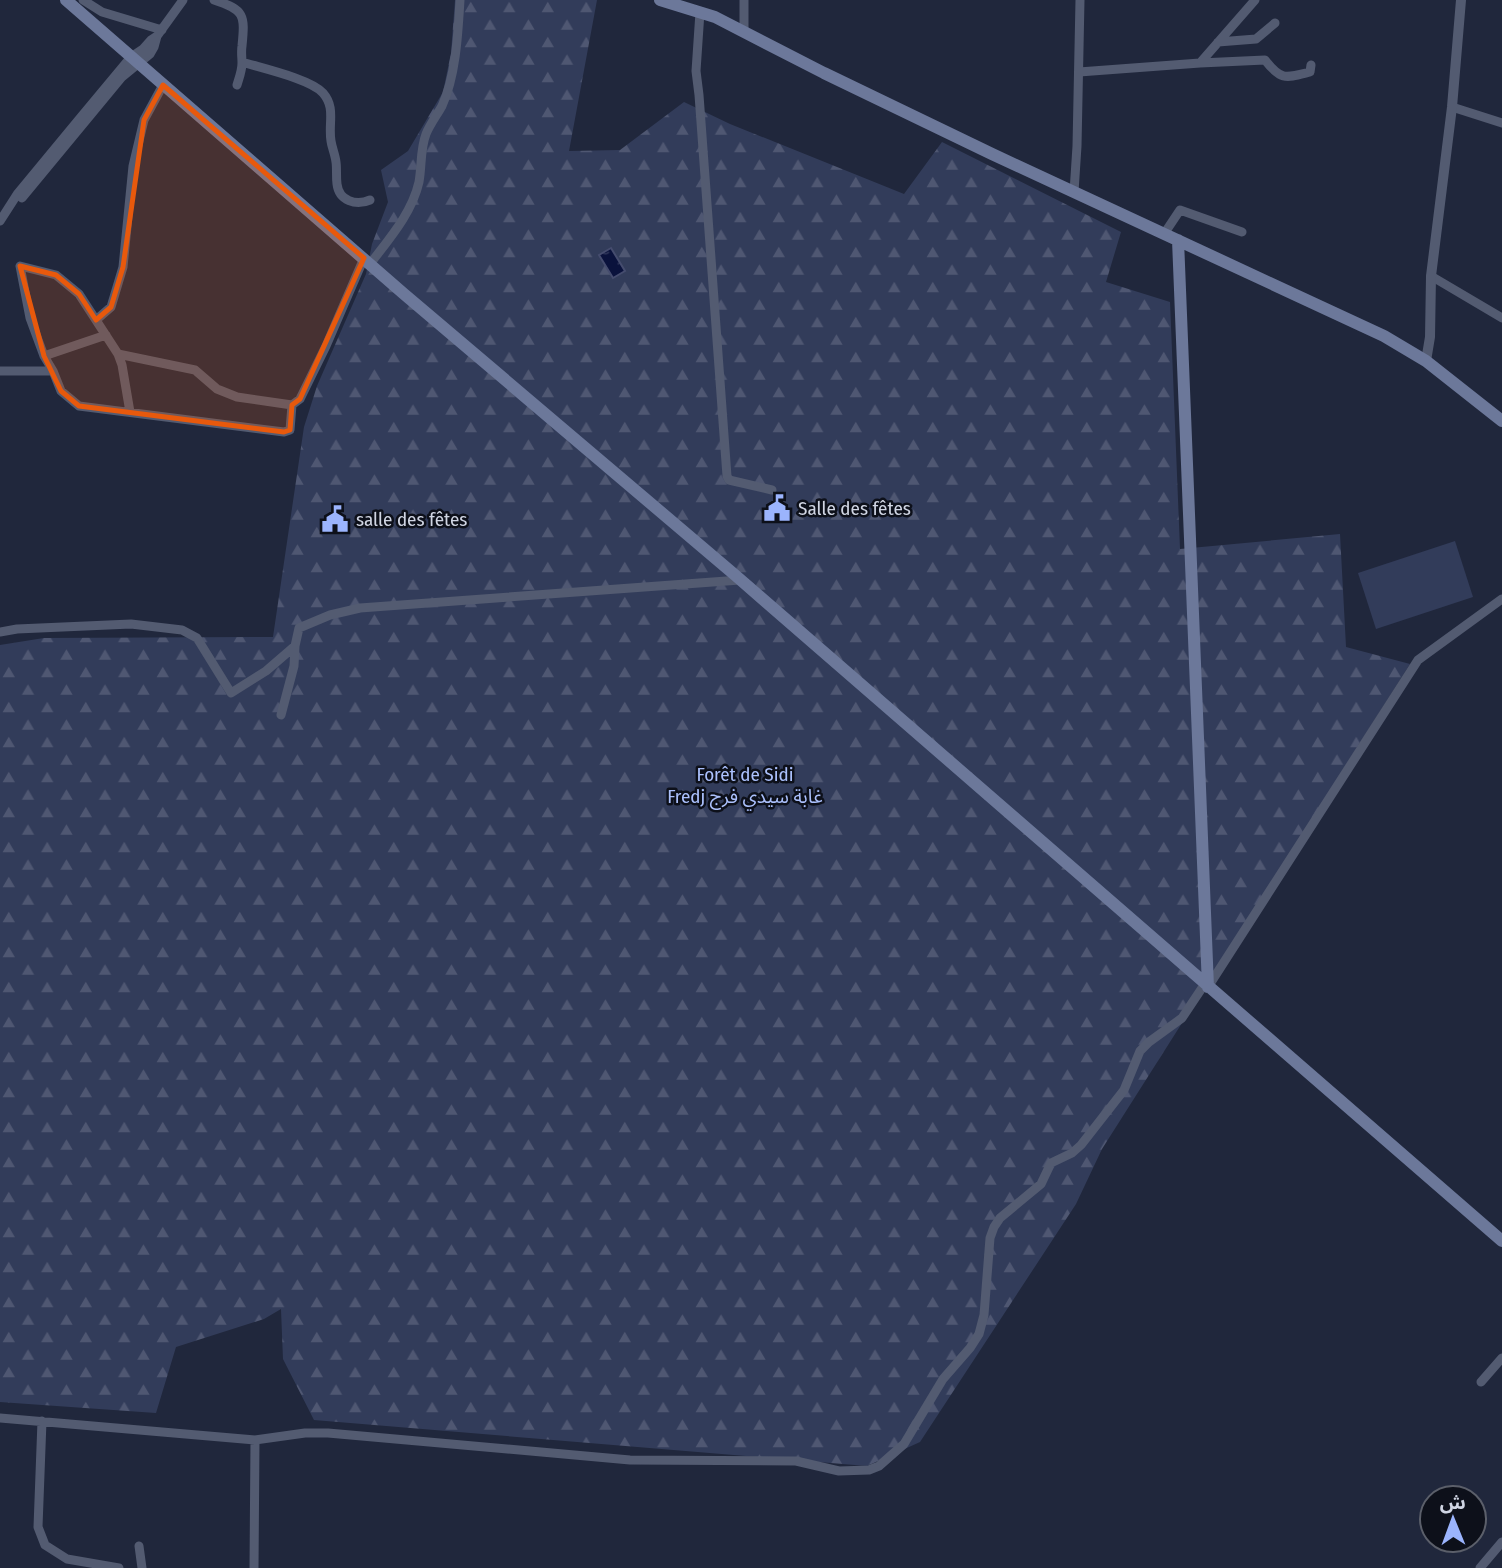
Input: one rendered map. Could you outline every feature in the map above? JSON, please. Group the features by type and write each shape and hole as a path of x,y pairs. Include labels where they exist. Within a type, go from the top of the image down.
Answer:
{"main road":[{"path":"66,0 1502,1241"},
{"path":"660,0 715,17 824,73 1384,336 1426,361 1502,421"},
{"path":"1178,240 1205,987"}],"street":[{"path":"83,0 102,12 160,33"},
{"path":"0,227 83,120 143,49 160,33 183,0"},
{"path":"214,0 236,9 243,20 242,62 237,85"},
{"path":"130,412 118,354 79,294 56,275 20,266 30,318 44,356 61,391 79,406 284,432 289,430 292,405 300,398 367,261 409,210 418,182 426,134 443,104 450,80 460,0"},
{"path":"744,0 744,32"},
{"path":"1074,192 1080,0"},
{"path":"1200,62 1255,0"},
{"path":"1426,361 1430,337 1431,275 1452,107 1461,0"},
{"path":"700,12 696,71 727,476 729,480 772,490"},
{"path":"1218,42 1256,39 1275,23"},
{"path":"1079,72 1200,62 1265,60 1275,73 1292,76 1310,72 1311,65"},
{"path":"242,62 309,83 323,93 332,114 331,139 338,188 345,198 352,202 370,200"},
{"path":"96,320 111,307 123,267 133,166 144,120 163,85"},
{"path":"1452,107 1502,122"},
{"path":"0,220 15,197 71,135"},
{"path":"1164,234 1180,210 1242,232"},
{"path":"1431,275 1502,318"},
{"path":"44,356 106,335"},
{"path":"118,354 195,370 218,389 237,397 292,405"},
{"path":"1,371 53,371"},
{"path":"281,715 294,666 299,628 330,615 360,608 740,580"},
{"path":"0,1418 255,1440 305,1433 328,1433 630,1460 796,1461 855,1472 879,1466 904,1444 943,1379 979,1334 984,1315 990,1238 1000,1218 1039,1186 1051,1163 1072,1153 1081,1144 1121,1095 1140,1051 1182,1018 1205,987 1418,660 1502,599"},
{"path":"0,632 131,624 182,629 197,638 231,693 266,671 295,646"},
{"path":"1480,1382 1502,1358"},
{"path":"42,1421 38,1527 45,1545 67,1559 119,1568"},
{"path":"254,1568 255,1440"},
{"path":"1479,1568 1502,1542"},
{"path":"139,1546 142,1568"}],"highlighted area":[{"path":"163,85 364,258 300,399 292,405 290,430 284,432 79,406 61,391 44,356 20,266 56,275 79,294 96,320 111,307 123,267 144,120"}],"green space":[{"name":"Forêt de Sidi Fredj غابة سيدي فرج","path":"455,0 597,0 569,151 620,150 684,102 730,124 904,194 942,142 1121,232 1106,282 1170,302 1180,549 1340,534 1346,647 1410,664 1102,1149 1076,1204 920,1442 867,1466 314,1420 283,1359 281,1309 264,1319 176,1347 156,1413 0,1402 0,645 44,638 273,637 304,427 317,386 366,274 372,244 388,202 381,170 408,151 443,92 451,53"},
{"path":"1455,541 1473,597 1376,629 1358,573"}],"water":[{"path":"611,248 625,271 613,278 599,255"}],"place":[{"name":"Salle des fêtes","path":"777,508"},
{"name":"salle des fêtes","path":"335,519"}]}
